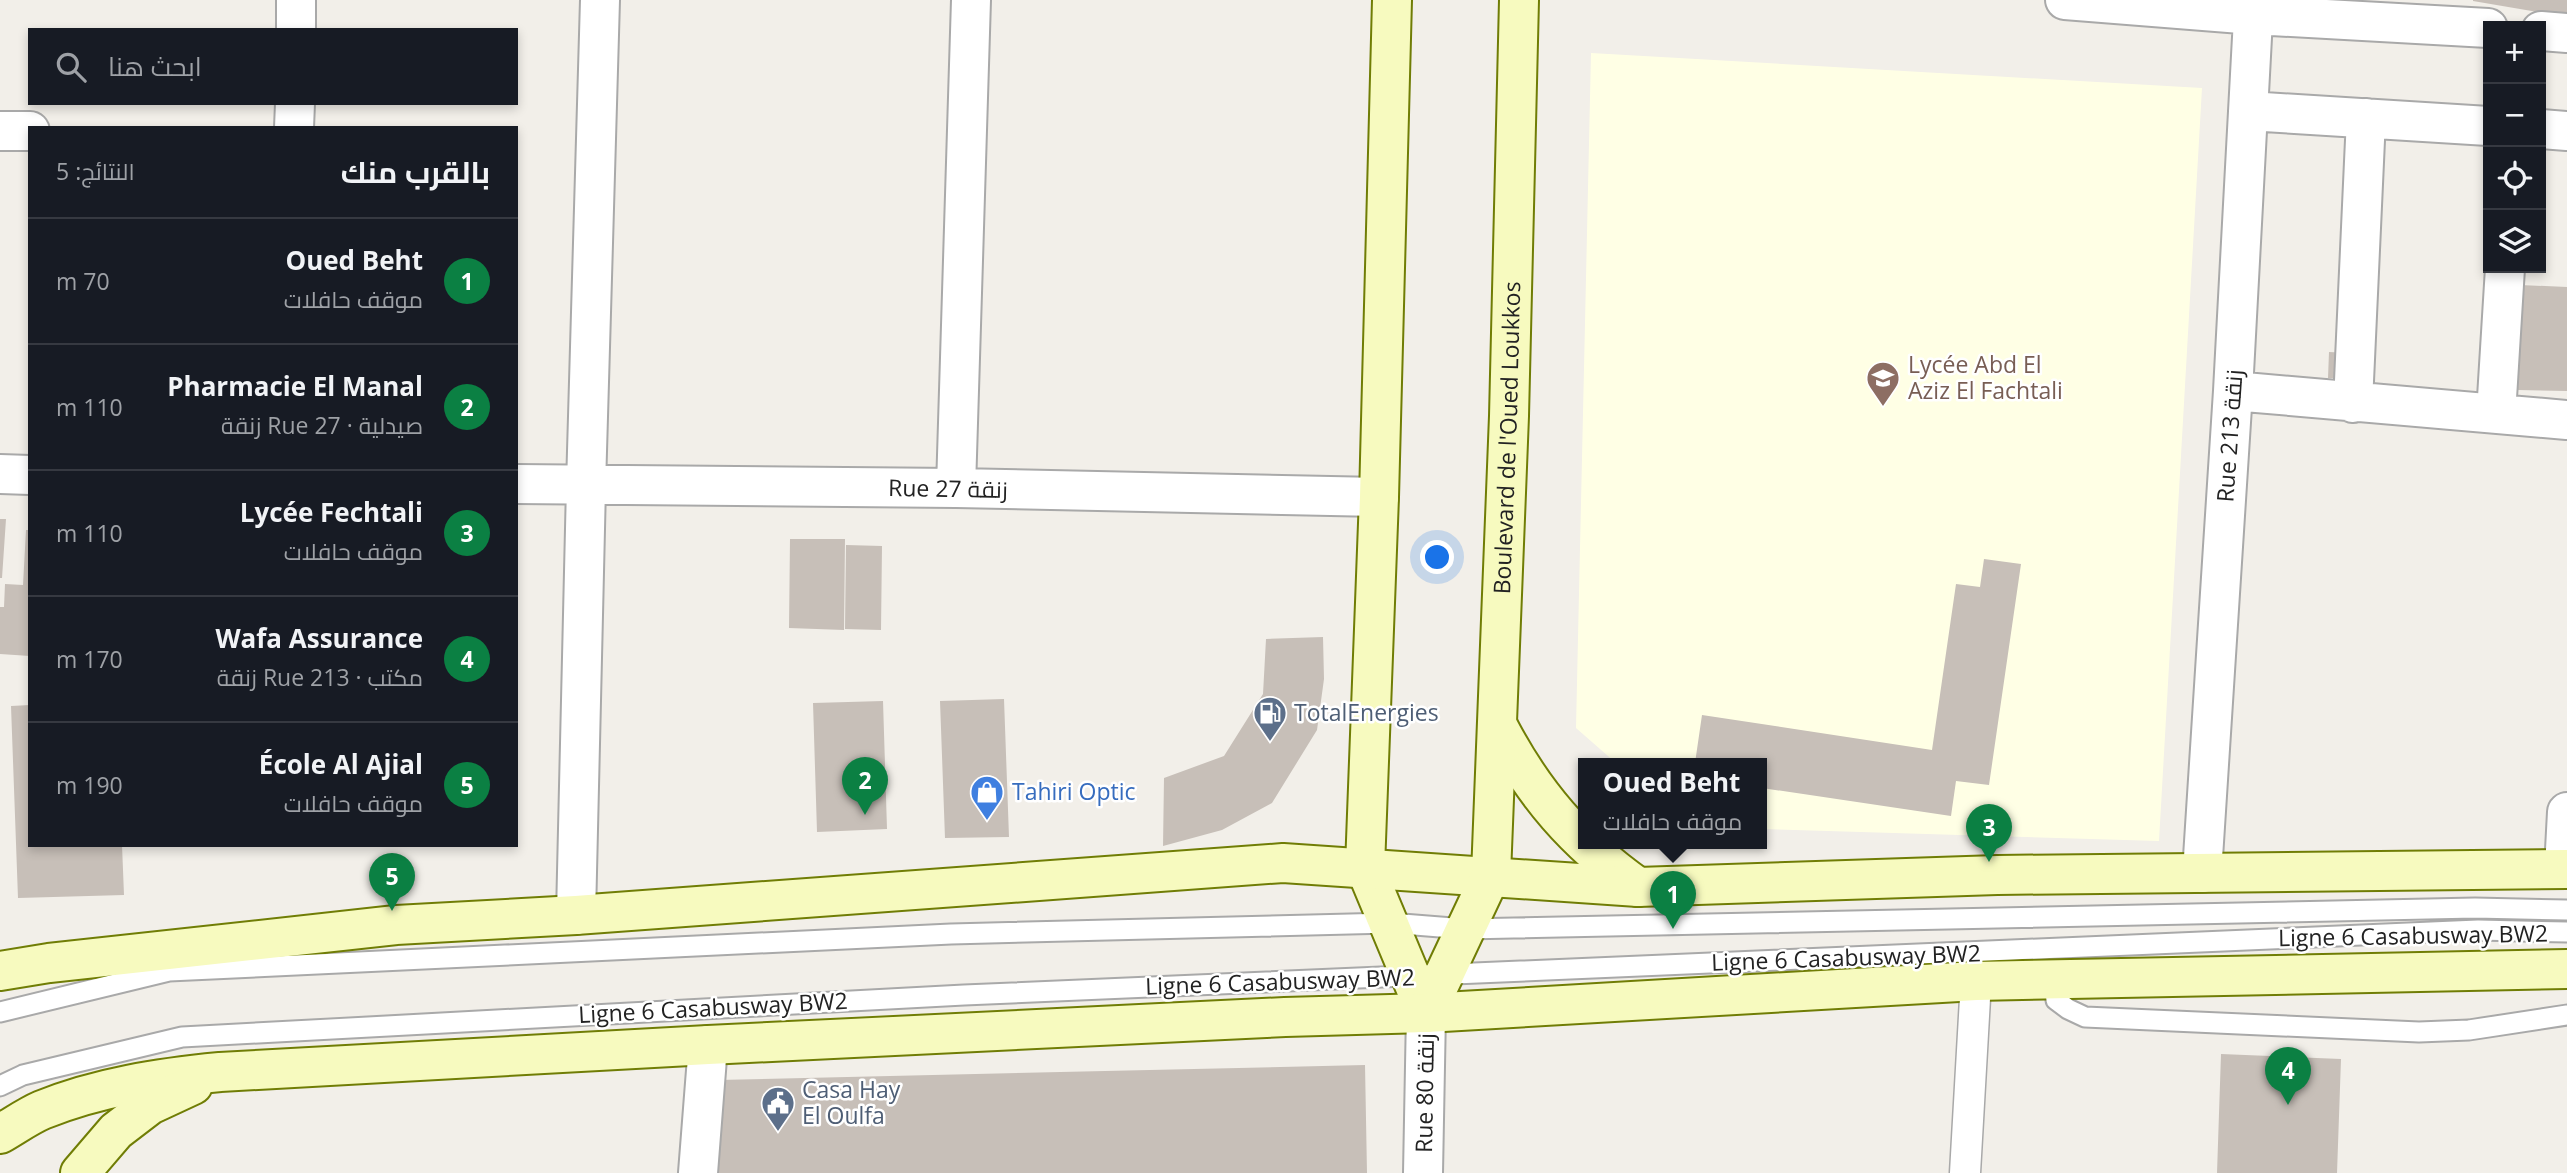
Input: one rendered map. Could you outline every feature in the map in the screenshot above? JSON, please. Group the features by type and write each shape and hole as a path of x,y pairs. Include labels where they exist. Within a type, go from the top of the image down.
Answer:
{"main road":[{"path":"1392,0 1379,497 1365,867 1390,923 1427,975 1426,1013"},
{"name":"Boulevard de l'Oued Loukkos","path":"1491,875 1510,416 1519,0"},
{"path":"1498,726 1516,761 1562,822 1578,838"},
{"path":"1590,849 1638,887"},
{"path":"0,971 396,925 576,915 1283,863 1638,887 1983,875 2565,869"},
{"path":"1427,975 1465,929 1491,875"},
{"path":"0,1134 40,1111 98,1091 159,1078 220,1072 708,1045 1286,1017 1426,1013 1976,981 2567,969"},
{"path":"80,1173 116,1131 150,1105 220,1072"}],"street":[{"path":"296,0 296,28"},
{"path":"576,915 600,0"},
{"path":"956,488 971,0"},
{"path":"2065,0 2254,8 2483,28"},
{"name":"Rue 213 زنقة","path":"2202,873 2254,8"},
{"path":"2546,31 2567,33"},
{"path":"294,126 295,105"},
{"path":"2248,111 2483,126"},
{"path":"2353,403 2366,118"},
{"path":"2546,129 2567,131"},
{"path":"0,131 28,131"},
{"path":"2496,414 2505,273"},
{"path":"2233,391 2567,420"},
{"path":"0,474 28,475"},
{"name":"Rue 27 زنقة","path":"518,484 956,488 1379,497"},
{"path":"2565,869 2567,812"},
{"path":"1965,1173 1976,981"},
{"name":"Rue 80 زنقة","path":"1423,1173 1426,1013"},
{"path":"698,1173 708,1045"}],"lane":[{"name":"Ligne 6 Casabusway BW2","path":"0,1012 169,971 951,934 1390,923 1465,929 2475,908 2567,910"},
{"name":"Ligne 6 Casabusway BW2","path":"0,1086 23,1075 182,1037 964,995 2478,930 2567,932"},
{"path":"2054,980 2056,1000 2085,1017 2419,1032 2469,1030 2567,1015"}],"shaded area":[{"name":"Lycée Abd El Aziz El Fachtali","path":"1591,53 2202,88 2159,841 1767,829 1767,758 1610,758 1576,728"}],"building":[{"path":"2567,0 2567,17 2473,1"},
{"path":"2520,285 2567,287 2567,391 2518,390"},
{"path":"2329,352 2349,353 2348,378 2328,378"},
{"path":"0,519 6,519 2,578 0,578"},
{"path":"28,530 28,656 0,654 0,607 4,607 5,584 23,585"},
{"path":"790,539 845,539 844,630 789,628"},
{"path":"846,545 882,546 881,630 845,629"},
{"path":"1984,559 2021,564 1989,785 1956,781 1951,816 1767,789 1767,758 1696,758 1702,715 1932,750 1956,584 1980,587"},
{"name":"TotalEnergies","path":"1323,637 1324,679 1317,730 1272,803 1222,830 1163,846 1164,778 1224,756 1263,694 1266,639"},
{"path":"1004,699 1009,837 945,838 940,701"},
{"path":"883,701 887,829 817,832 813,703"},
{"path":"28,705 28,847 122,847 124,895 18,898 11,706"},
{"path":"2221,1054 2341,1059 2337,1173 2217,1173"},
{"path":"1365,1065 1367,1173 716,1173 718,1080"}],"place":[{"name":"Lycée Abd El Aziz El Fachtali","path":"1883,408"},
{"name":"TotalEnergies","path":"1270,743"},
{"name":"Pharmacie El Manal","path":"865,815"},
{"name":"Tahiri Optic","path":"987,822"},
{"name":"Lycée Fechtali","path":"1989,862"},
{"name":"École Al Ajial","path":"392,911"},
{"name":"Oued Beht","path":"1673,929"},
{"name":"Wafa Assurance","path":"2288,1105"},
{"name":"Casa Hay El Oulfa","path":"778,1133"}]}
